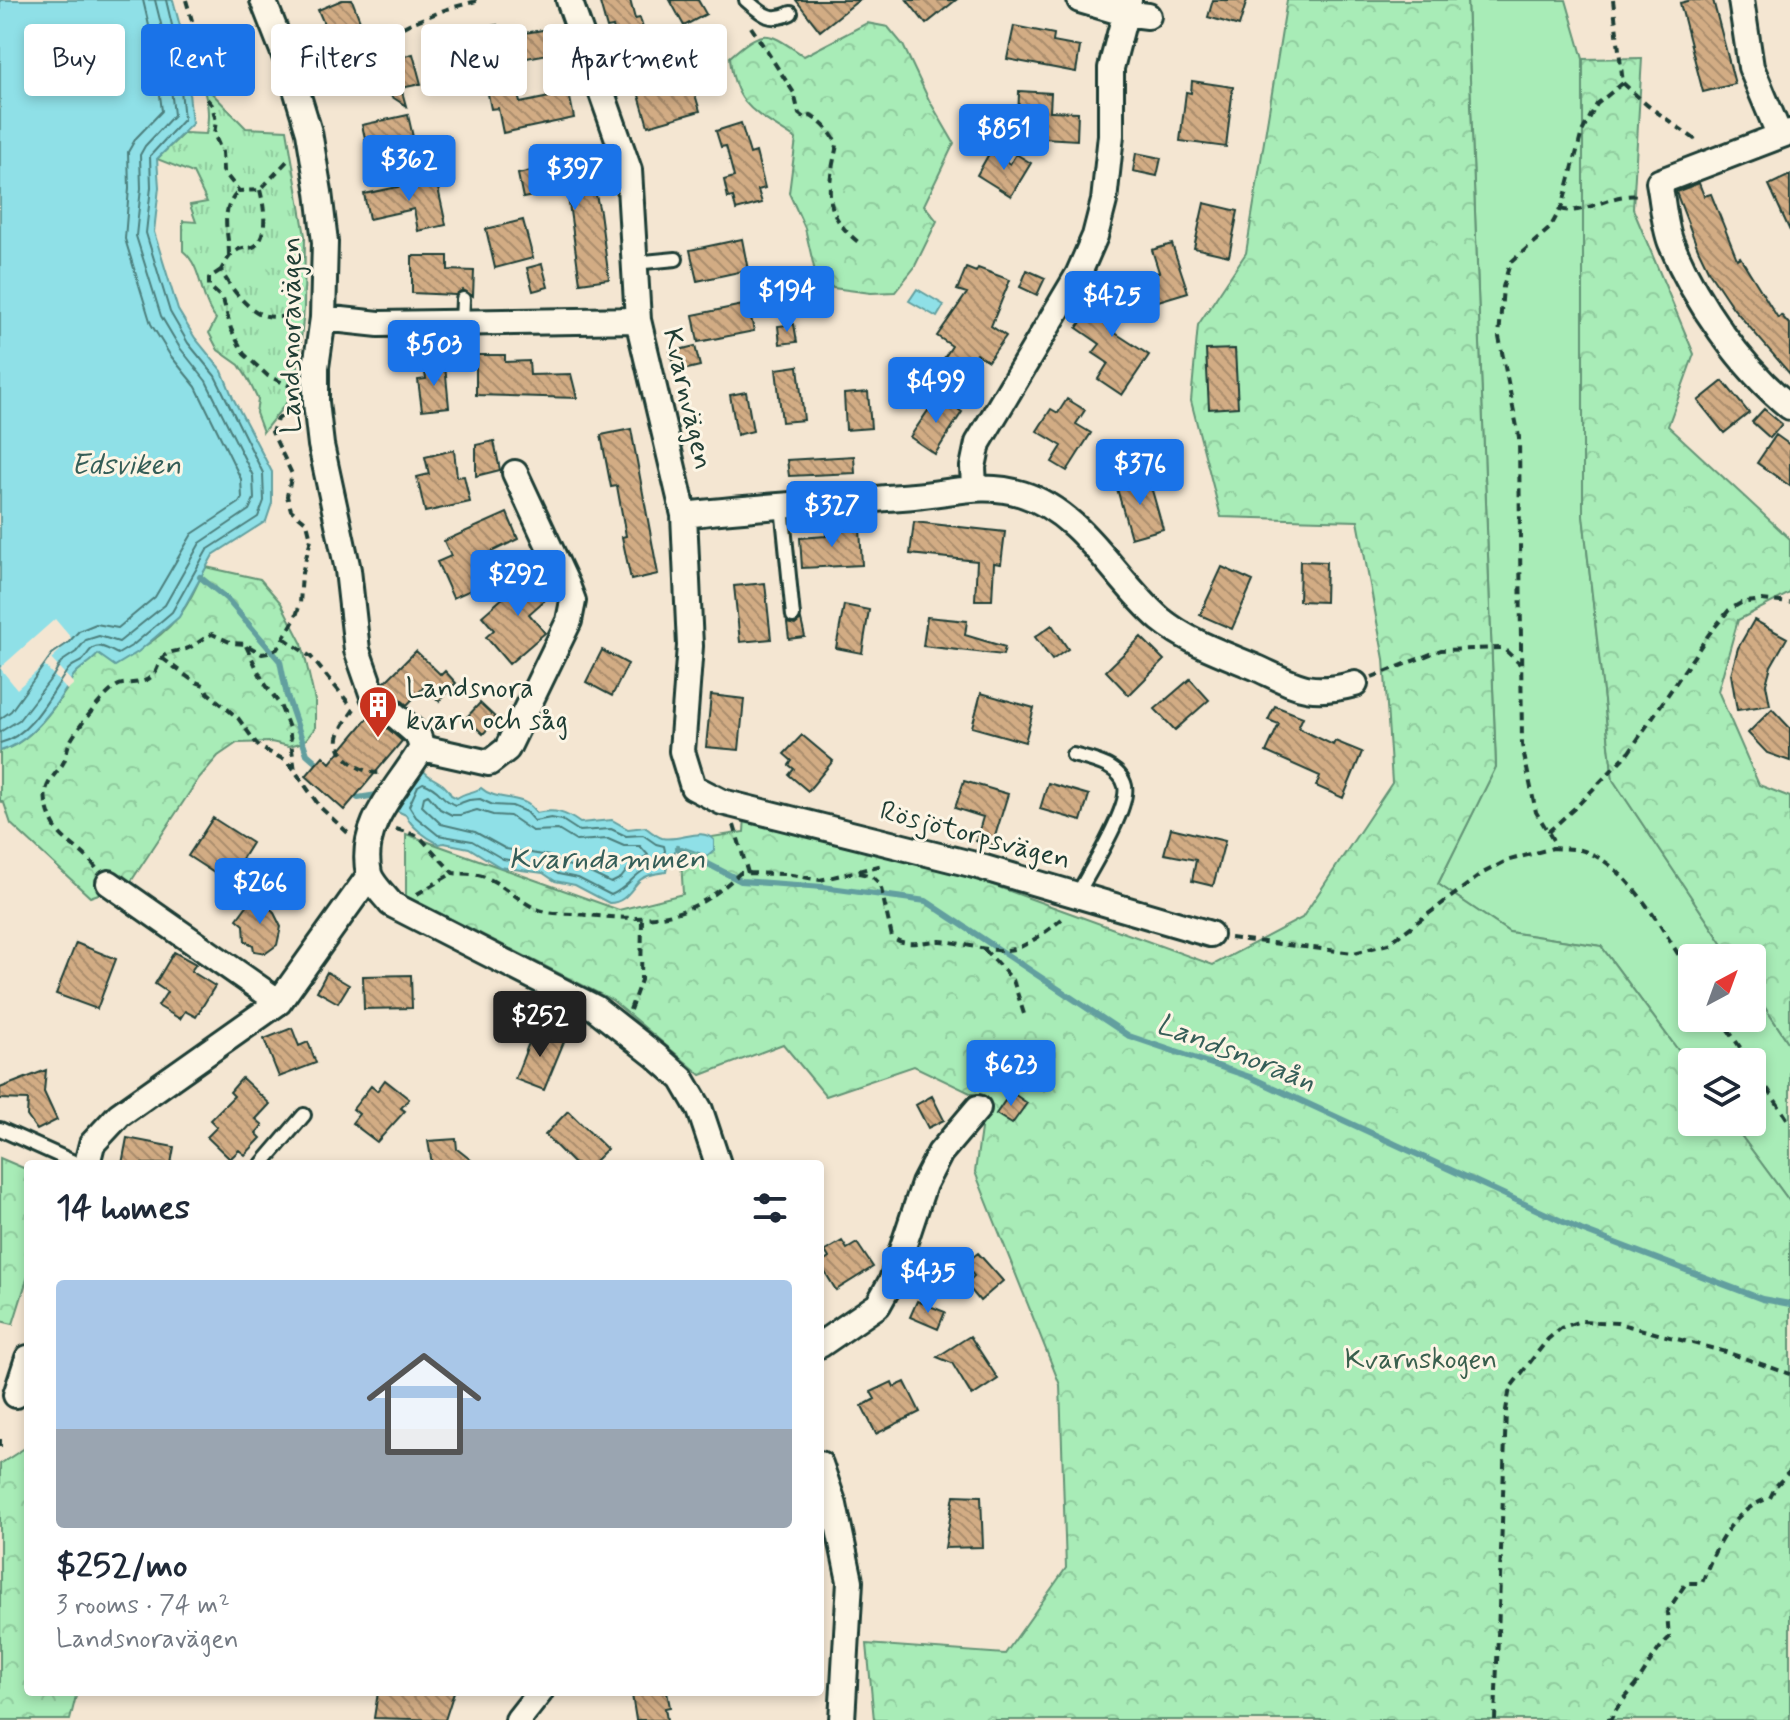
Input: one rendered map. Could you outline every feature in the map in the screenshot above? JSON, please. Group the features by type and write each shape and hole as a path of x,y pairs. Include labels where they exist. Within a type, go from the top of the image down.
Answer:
{"street":[{"name":"Landsnoravägen","path":"263,0 272,24"},
{"name":"Kvarnvägen","path":"569,0 629,170 638,320 684,515 690,646 682,751 693,787 728,803"},
{"path":"974,487 973,467 978,443 1078,275 1095,236 1104,201 1111,135 1111,68 1134,10 1080,0"},
{"path":"1741,0 1751,67 1785,133 1659,182 1670,241 1699,298 1731,344 1790,407"},
{"name":"Landsnoravägen","path":"298,96 309,132 325,242 315,317 316,367 308,396 348,570 365,704 418,735 422,748"},
{"path":"315,317 379,324 463,311 638,320"},
{"path":"88,1160 92,1144 119,1115 279,1002 369,876 370,836 387,798 422,748 489,763 507,749 569,621 573,601 515,473"},
{"path":"684,515 939,494 974,487 1020,493 1050,508 1078,528 1159,618 1183,636 1301,688 1328,691 1355,684"},
{"name":"Rösjötorpsvägen","path":"728,803 945,857 1210,934"},
{"path":"369,876 391,904 595,1008 623,1030 682,1079 700,1110 717,1160"},
{"path":"115,887 279,1002"},
{"path":"824,1342 878,1305 892,1280 899,1252 929,1174 940,1153 978,1108"},
{"path":"16,1395 24,1370"},
{"path":"824,1476 834,1505 850,1581 842,1720"}],"lane":[{"path":"746,0 768,17 779,19 791,13"},
{"path":"634,263 676,259"},
{"path":"782,506 793,616"},
{"path":"1073,755 1109,767 1120,776 1126,787 1115,826 1077,895"},
{"path":"265,1160 304,1115"},
{"path":"0,1129 69,1160"}],"path":[{"path":"186,0 193,24"},
{"path":"405,26 480,0"},
{"path":"1613,0 1623,83 1647,105 1721,159"},
{"path":"748,20 794,93 799,114 821,122 834,137 837,145 829,202 848,234 858,242"},
{"path":"1553,848 1553,840 1536,812 1522,745 1519,437 1499,337 1503,287 1510,263 1550,228 1560,209 1582,132 1597,104 1623,83"},
{"path":"207,99 216,121 214,134 222,152 223,171 239,191"},
{"path":"229,255 224,220 234,196 239,191 260,190 298,151"},
{"path":"115,887 123,890 101,876 85,853 59,835 47,804 45,791 64,762 70,742 88,715 115,687 145,681 153,676 162,658 170,652 190,648 212,634 232,643 245,644 262,654 277,649 300,604 302,573 311,539 307,523 291,510 287,496 292,474 272,432 276,421 308,396 268,376 244,354 231,329 223,299 209,286 209,278 221,270 229,255 238,249 257,245 262,233 265,206 260,190"},
{"path":"1560,209 1569,212 1614,197 1631,195 1662,199"},
{"path":"221,270 236,294 257,312 266,316 315,317"},
{"path":"1548,832 1629,752 1709,634 1729,610 1741,603 1762,600 1790,603"},
{"path":"284,638 365,704 338,735 338,746 348,758 364,772 376,774 391,770 402,778"},
{"path":"245,644 263,681 280,705 289,728 295,771"},
{"path":"1355,684 1441,650 1503,648 1520,665"},
{"path":"162,658 193,681 204,685 208,693 238,718 259,747 285,760 313,798 345,832 370,836 397,829 419,836 453,873"},
{"path":"728,803 748,873"},
{"path":"1210,934 1354,953 1388,944 1483,873 1506,861 1553,848 1584,851 1613,868 1629,883 1678,955"},
{"path":"391,904 423,892 453,873 491,880 538,910 642,919 687,911 740,873 786,874 820,880 894,863"},
{"path":"856,872 872,876 880,884 892,937 901,944 944,941 990,950 1012,949 1022,946 1065,917 1077,895"},
{"path":"623,1030 641,980 642,919"},
{"path":"982,948 1013,980 1024,1014"},
{"path":"1766,1087 1790,1123"},
{"path":"1495,1720 1506,1410 1510,1388 1548,1339 1561,1328 1580,1321 1617,1323 1726,1352 1790,1374"},
{"path":"0,1439 0,1450"},
{"path":"1607,1720 1611,1719 1619,1702 1632,1690 1657,1650 1669,1638 1667,1612 1680,1590 1686,1583 1702,1583 1713,1551 1732,1524 1756,1503 1770,1498 1790,1471"}],"green space":[{"name":"Kvarnskogen","path":"1287,0 1467,0 1496,767 1438,884 1509,932 1601,946 1678,1050 1678,1136 1741,1136 1790,1202 1790,1720 874,1720 867,1644 1005,1654 1066,1568 1060,1385 975,1172 985,1100 914,1066 826,1096 783,1044 701,1075 612,1000 406,896 406,834 619,910 683,894 680,842 744,832 745,816 872,841 1213,965 1302,918 1392,783 1384,659 1358,521 1221,517 1191,401 1198,325 1246,253"},
{"path":"1467,0 1566,0 1583,59 1583,515 1613,780 1723,944 1678,944 1678,1032 1766,1032 1766,1009 1790,1045 1790,1202 1741,1136 1766,1136 1766,1048 1678,1050 1601,946 1509,932 1438,884 1496,766"},
{"path":"867,23 888,27 903,45 954,143 924,205 937,221 914,268 895,292 871,293 833,288 815,272 805,228 789,193 796,139 759,115 742,99 732,74 730,57 751,40 767,36 804,56"},
{"path":"1642,58 1633,209 1694,354 1668,426 1790,539 1790,593 1738,620 1718,691 1759,785 1790,797 1790,1045 1766,1009 1766,944 1723,944 1613,780 1583,515 1583,59"},
{"path":"205,96 215,96 246,128 287,130 305,236 304,309 296,391 263,432 256,413 258,400 248,379 239,365 218,350 209,333 216,319 206,302 194,266 183,251 183,221 196,222 190,205 207,202 193,173 157,159 184,133 206,134 208,108"},
{"path":"206,567 260,579 281,603 302,644 315,701 315,728 304,742 289,746 271,742 237,743 218,756 199,778 130,883 90,897 11,824 4,803 0,801 0,751 30,734 63,695 74,674 98,654 119,657 141,648 162,633 186,606"},
{"path":"0,1158 24,1168 24,1289 13,1324 0,1321"},
{"path":"24,1449 24,1696 76,1696 70,1720 0,1720 0,1464"}],"water":[{"name":"Edsviken","path":"0,0 173,0 179,24 141,24 141,96 189,96 192,124 157,159 159,187 154,232 178,310 195,338 222,371 272,472 272,503 266,521 213,555 179,617 138,652 115,666 98,654 74,675 55,705 30,734 0,751"},
{"path":"432,162 434,173 411,177 409,166"},
{"path":"917,289 944,305 937,317 909,301"},
{"name":"Kvarndammen","path":"423,770 457,798 481,788 487,793 525,802 536,813 560,812 580,823 612,820 628,829 645,827 669,839 703,834 714,840 714,850 707,856 677,848 666,872 643,878 623,898 609,903 543,873 500,867 469,848 439,844 425,835 406,815 393,809"}],"pier":[{"path":"55,619 72,639 51,659 74,684 67,690 44,665 17,689 0,668"}],"building":[{"path":"342,0 352,0 361,24 324,24 318,10"},
{"path":"630,0 635,19 640,18 642,24 606,24 600,3"},
{"path":"670,0 698,0 706,14 683,24"},
{"path":"796,0 859,0 820,31"},
{"path":"907,0 956,0 926,24"},
{"path":"1213,0 1247,0 1239,26 1208,17"},
{"path":"1713,0 1735,84 1703,92 1680,3"},
{"path":"1014,26 1054,34 1053,42 1080,47 1076,72 1007,59"},
{"path":"543,30 543,55 527,58 527,33"},
{"path":"413,54 421,84 405,87 405,56"},
{"path":"1192,81 1233,87 1226,147 1180,141 1186,92 1191,93"},
{"path":"1019,91 1051,93 1050,111 1078,112 1077,140 1026,137 1034,124 1018,124"},
{"path":"391,96 403,96 406,106"},
{"path":"488,96 518,96 520,103 570,96 574,118 503,133 498,108 491,109"},
{"path":"639,96 695,96 700,111 648,126"},
{"path":"408,115 415,146 369,156 362,125"},
{"path":"741,123 750,154 756,152 765,188 758,190 762,203 736,210 733,197 728,198 724,180 734,177 726,146 721,147 716,131"},
{"path":"990,152 1010,164 1016,154 1031,163 1011,196 977,175"},
{"path":"1136,153 1161,158 1157,176 1133,171"},
{"path":"587,158 600,212 609,279 580,283 567,189 523,198 518,174"},
{"path":"1790,175 1790,231 1769,185"},
{"path":"436,179 446,225 418,231 414,209 369,219 364,194"},
{"path":"1699,183 1704,196 1711,194 1737,259 1740,257 1778,318 1781,315 1790,325 1790,374 1733,308 1698,249 1676,192"},
{"path":"1204,203 1238,211 1229,256 1194,248"},
{"path":"523,220 533,258 495,268 486,229"},
{"path":"742,239 748,270 697,281 690,250"},
{"path":"1172,244 1188,292 1155,302 1147,275 1159,272 1152,250"},
{"path":"412,256 448,256 448,270 474,271 473,296 463,290 455,295 412,293"},
{"path":"542,264 548,287 533,291 527,268"},
{"path":"966,268 976,272 978,268 1010,280 991,326 1006,336 988,361 977,354 956,384 961,387 952,400 927,384 952,346 937,336 967,293 957,290"},
{"path":"1027,270 1045,278 1037,295 1020,287"},
{"path":"1112,273 1127,282 1110,309 1119,315 1109,329 1149,355 1122,395 1098,379 1108,363 1093,353 1100,344 1077,328"},
{"path":"748,304 754,331 698,342 693,315"},
{"path":"794,324 797,342 780,344 778,326"},
{"path":"695,346 700,366 675,372 670,352"},
{"path":"1235,349 1238,407 1209,409 1206,350"},
{"path":"476,355 505,355 505,362 529,361 530,375 571,374 577,398 476,395"},
{"path":"445,365 449,407 422,410 418,380 426,379 424,367"},
{"path":"798,366 804,420 782,422 776,369"},
{"path":"1723,381 1749,413 1724,433 1698,401"},
{"path":"746,392 753,431 737,435 730,395"},
{"path":"868,392 871,428 846,430 844,394"},
{"path":"938,396 962,412 935,454 910,437"},
{"path":"1067,399 1085,410 1076,424 1091,433 1067,471 1052,462 1062,446 1037,431 1051,409 1058,413"},
{"path":"1764,409 1782,424 1770,438 1752,422"},
{"path":"631,429 658,574 631,580 622,537 626,536 617,486 611,487 601,435"},
{"path":"1776,435 1790,445 1790,486 1757,463"},
{"path":"494,441 500,470 476,476 476,445"},
{"path":"454,450 457,477 464,476 470,502 425,512 417,477 429,474 425,457"},
{"path":"854,456 855,473 789,476 787,460"},
{"path":"1148,476 1163,529 1131,538 1116,485"},
{"path":"507,513 518,539 489,553 500,577 453,598 437,562 451,556 444,541"},
{"path":"914,522 1005,532 1001,564 994,563 992,600 975,600 977,561 910,554"},
{"path":"860,528 862,565 802,568 800,538 826,536 826,530"},
{"path":"1300,561 1326,562 1325,602 1299,601"},
{"path":"1222,567 1253,581 1232,629 1200,615"},
{"path":"535,570 554,592 529,614 545,633 509,664 486,637 494,630 482,616"},
{"path":"765,583 771,639 740,642 734,586"},
{"path":"844,605 869,610 862,653 836,648"},
{"path":"927,617 967,621 965,635 1005,647 1003,655 923,646"},
{"path":"801,620 805,637 789,639 787,623 795,625"},
{"path":"1754,620 1787,638 1771,666 1766,684 1770,705 1737,710 1731,674 1738,648"},
{"path":"1052,625 1068,649 1052,660 1035,637"},
{"path":"1141,637 1164,660 1129,695 1106,671"},
{"path":"602,650 628,664 612,696 586,682"},
{"path":"416,651 441,675 445,671 456,683 439,701 424,687 407,705 384,683"},
{"path":"1190,679 1209,700 1175,730 1155,709"},
{"path":"981,693 1034,708 1025,742 972,727"},
{"path":"711,695 744,699 739,750 706,747"},
{"path":"480,703 497,719 483,734 466,718"},
{"path":"1275,706 1303,717 1298,728 1333,745 1335,741 1362,752 1343,798 1316,786 1320,776 1266,752 1279,724 1268,720"},
{"path":"1772,709 1790,728 1790,761 1767,753 1748,733"},
{"path":"371,714 402,741 344,810 306,776 323,756 330,763"},
{"path":"802,735 833,761 808,791 789,775 794,769 789,765 792,761 784,754"},
{"path":"964,781 1008,794 992,846 976,841 983,817 955,808"},
{"path":"1048,783 1089,795 1081,821 1040,809"},
{"path":"213,818 252,843 242,859 259,870 245,893 188,856"},
{"path":"1171,828 1225,841 1213,886 1192,881 1196,860 1164,854"},
{"path":"254,896 273,911 281,927 277,945 266,953 254,951 253,945 245,941 244,925 237,919"},
{"path":"76,943 116,959 97,1009 56,994"},
{"path":"174,952 196,964 191,971 215,986 196,1017 185,1011 180,1019 158,1006 167,992 155,984"},
{"path":"327,972 349,985 338,1003 317,991"},
{"path":"411,975 412,1008 364,1009 363,976"},
{"path":"292,1028 299,1046 308,1042 316,1063 279,1077 264,1039"},
{"path":"539,1028 565,1039 544,1090 515,1079 532,1035 536,1036"},
{"path":"46,1070 44,1092 57,1120 37,1130 27,1116 28,1100 0,1099 0,1088"},
{"path":"242,1078 270,1104 256,1119 263,1125 256,1133 261,1138 245,1155 239,1150 230,1159 207,1137 217,1127 210,1120 234,1096 230,1092"},
{"path":"385,1080 409,1099 401,1108 405,1111 377,1142 352,1123 359,1114 353,1109 371,1086 377,1091"},
{"path":"1011,1092 1027,1103 1012,1124 996,1114"},
{"path":"932,1096 944,1120 928,1128 916,1105"},
{"path":"568,1111 607,1149 596,1160 570,1160 545,1135"},
{"path":"127,1138 174,1147 172,1160 123,1160"},
{"path":"456,1139 457,1149 471,1160 431,1160 428,1141"},
{"path":"842,1241 847,1249 857,1243 873,1267 836,1290 824,1270 824,1261 829,1258 825,1251"},
{"path":"978,1253 1003,1281 980,1301 966,1284 974,1276 964,1264"},
{"path":"917,1301 945,1312 938,1329 910,1317"},
{"path":"970,1336 998,1379 972,1396 952,1363 937,1357"},
{"path":"892,1382 894,1387 905,1382 920,1412 876,1434 862,1406 875,1399 871,1392"},
{"path":"954,1495 981,1496 983,1547 945,1548"},
{"path":"377,1696 453,1696 445,1720 374,1718"},
{"path":"632,1696 668,1696 670,1707 665,1708 667,1720 636,1720"}],"waterway":[{"path":"200,577 227,599 280,661 287,696 307,754 323,768"},
{"path":"349,791 358,798 383,794"},
{"name":"Landsnoraån","path":"677,848 741,881 823,887 926,901 1129,1036 1250,1077 1581,1230 1762,1299 1790,1304"}],"place":[{"name":"Landsnora kvarn och såg","path":"378,739"}]}
